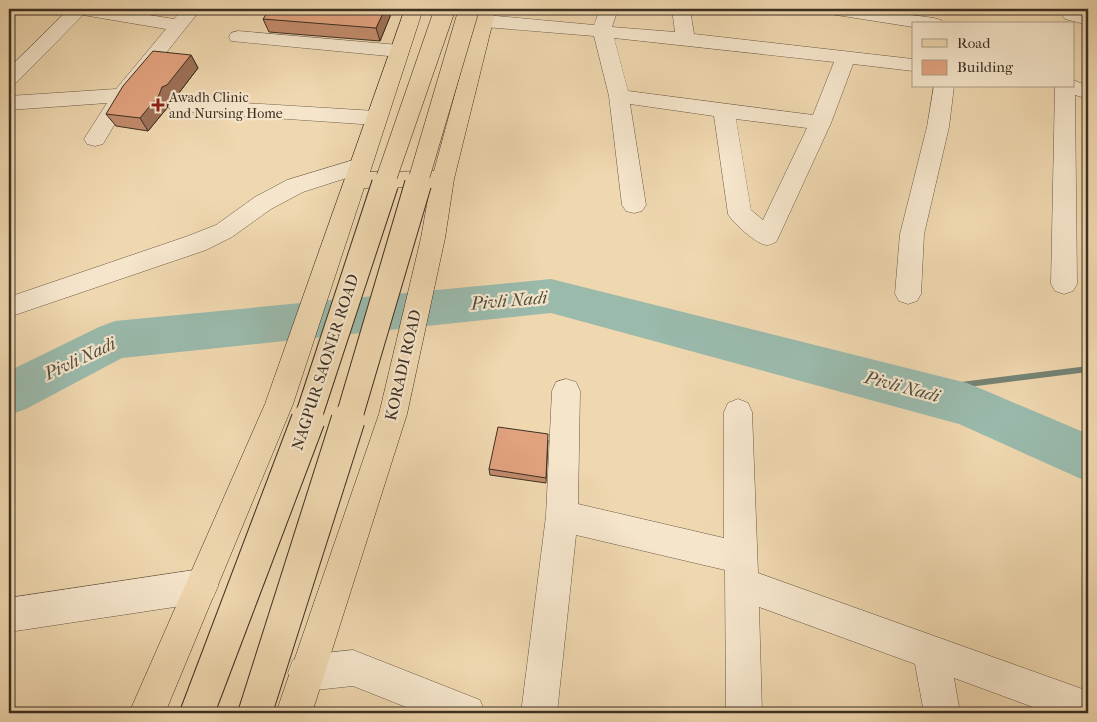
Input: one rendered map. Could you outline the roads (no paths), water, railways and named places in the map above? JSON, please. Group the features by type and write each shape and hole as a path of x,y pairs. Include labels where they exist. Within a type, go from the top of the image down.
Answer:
{"main road":[{"path":"147,713 279,404 414,9"},
{"name":"NAGPUR SAONER ROAD","path":"197,713 312,408 367,235 445,9"},
{"path":"255,713 480,13"},
{"name":"KORADI ROAD","path":"294,713 393,414 433,238 443,179 480,13"},
{"path":"358,173 443,179"}],"street":[{"path":"9,79 80,9 178,25"},
{"path":"95,139 122,95 192,9"},
{"path":"609,9 602,30 619,96 634,205"},
{"path":"681,9 685,39"},
{"path":"830,9 898,13 927,22"},
{"path":"480,13 602,30 912,65"},
{"path":"238,37 399,51"},
{"path":"724,111 740,214 767,236 820,124 846,57"},
{"path":"1074,87 1088,93"},
{"path":"908,294 912,234 938,128 944,88"},
{"path":"1064,284 1065,88"},
{"path":"9,103 122,95"},
{"path":"619,96 820,124"},
{"path":"178,106 376,118"},
{"path":"9,307 196,243 224,231 263,203 295,186 358,173"},
{"path":"1064,197 1088,202"},
{"path":"539,713 562,516 566,391"},
{"path":"738,412 744,713"},
{"path":"562,516 742,571 931,653 1088,709"},
{"path":"9,615 201,586"},
{"path":"931,653 942,713"},
{"path":"306,673 353,668 467,713"}],"waterway":[{"name":"Pivli Nadi","path":"9,394 115,340 551,296 967,405 1088,458"},
{"path":"914,391 1088,369"}],"place":[{"name":"Awadh Clinic and Nursing Home","path":"158,105"}]}
